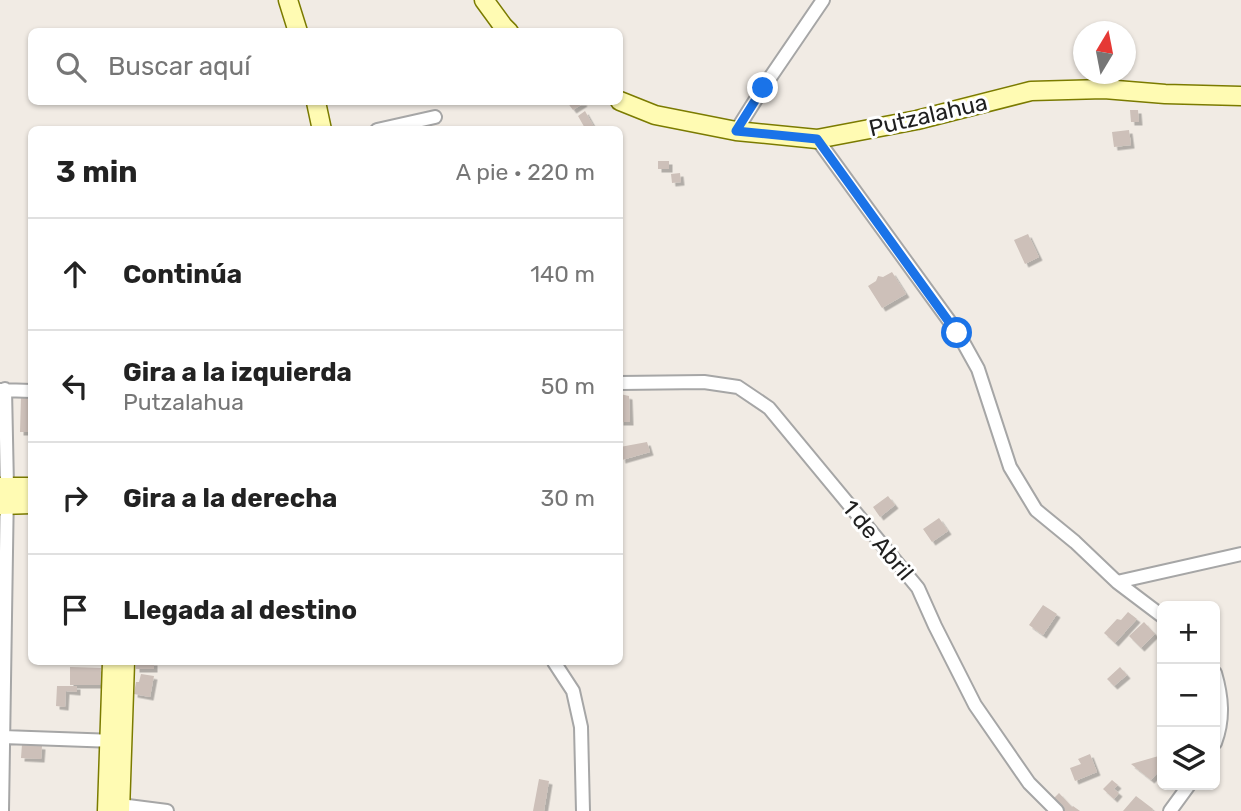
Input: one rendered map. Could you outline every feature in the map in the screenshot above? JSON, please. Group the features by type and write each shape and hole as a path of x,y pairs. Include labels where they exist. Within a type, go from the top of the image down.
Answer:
{"street":[{"path":"288,0 297,28"},
{"path":"484,0 505,28"},
{"path":"736,131 823,0"},
{"name":"Putzalahua","path":"623,102 655,115 736,131 817,139 917,120 1031,92 1104,89 1241,96"},
{"path":"317,105 321,126"},
{"path":"395,126 435,117"},
{"path":"817,139 957,333 978,369 1010,467 1036,510 1117,582 1157,613"},
{"name":"1 de Abril","path":"623,383 704,382 738,387 769,408 918,588 975,705 1029,783 1057,811"},
{"path":"2,811 3,389 28,391"},
{"path":"3,496 28,487"},
{"path":"3,496 28,503"},
{"path":"1117,582 1241,554"},
{"path":"112,665 116,809 167,811"},
{"path":"116,741 125,665"},
{"path":"556,665 573,691 581,727 583,811"},
{"path":"1220,689 1220,726"},
{"path":"3,737 116,741"},
{"path":"1170,811 1185,790"}],"building":[{"path":"1130,110 1138,110 1139,122 1131,122"},
{"path":"585,111 593,126 584,126 578,116"},
{"path":"1129,130 1131,145 1114,147 1112,132"},
{"path":"658,161 669,161 669,169 658,169"},
{"path":"680,173 681,182 672,183 671,174"},
{"path":"1028,234 1039,257 1025,264 1014,240"},
{"path":"892,272 906,294 882,308 868,286 876,281 878,276 883,277"},
{"path":"623,395 629,396 630,422 623,422"},
{"path":"21,396 28,397 28,432 20,432"},
{"path":"647,442 650,452 623,460 623,446"},
{"path":"888,496 895,505 880,517 873,507"},
{"path":"939,518 948,531 932,542 923,529"},
{"path":"1043,605 1057,614 1043,635 1029,625"},
{"path":"1128,612 1137,619 1115,643 1104,633"},
{"path":"1144,622 1155,634 1141,648 1129,636"},
{"path":"136,665 154,665 154,669 136,669"},
{"path":"70,667 101,668 100,685 70,685"},
{"path":"1120,667 1127,675 1114,686 1107,679"},
{"path":"141,674 154,676 150,697 134,694"},
{"path":"57,686 77,686 77,692 66,691 65,707 56,706"},
{"path":"22,744 42,746 41,759 21,758"},
{"path":"1090,754 1097,772 1075,781 1070,768 1081,764 1078,759"},
{"path":"1157,756 1157,773 1151,780 1131,764"},
{"path":"539,779 549,781 544,811 533,811"},
{"path":"1112,780 1118,785 1114,789 1119,793 1114,799 1103,789"},
{"path":"1059,793 1072,807 1080,811 1059,811 1050,802"},
{"path":"1136,796 1153,809 1152,811 1123,811"}],"route":[{"path":"763,88 736,131 817,139 957,333"}]}
